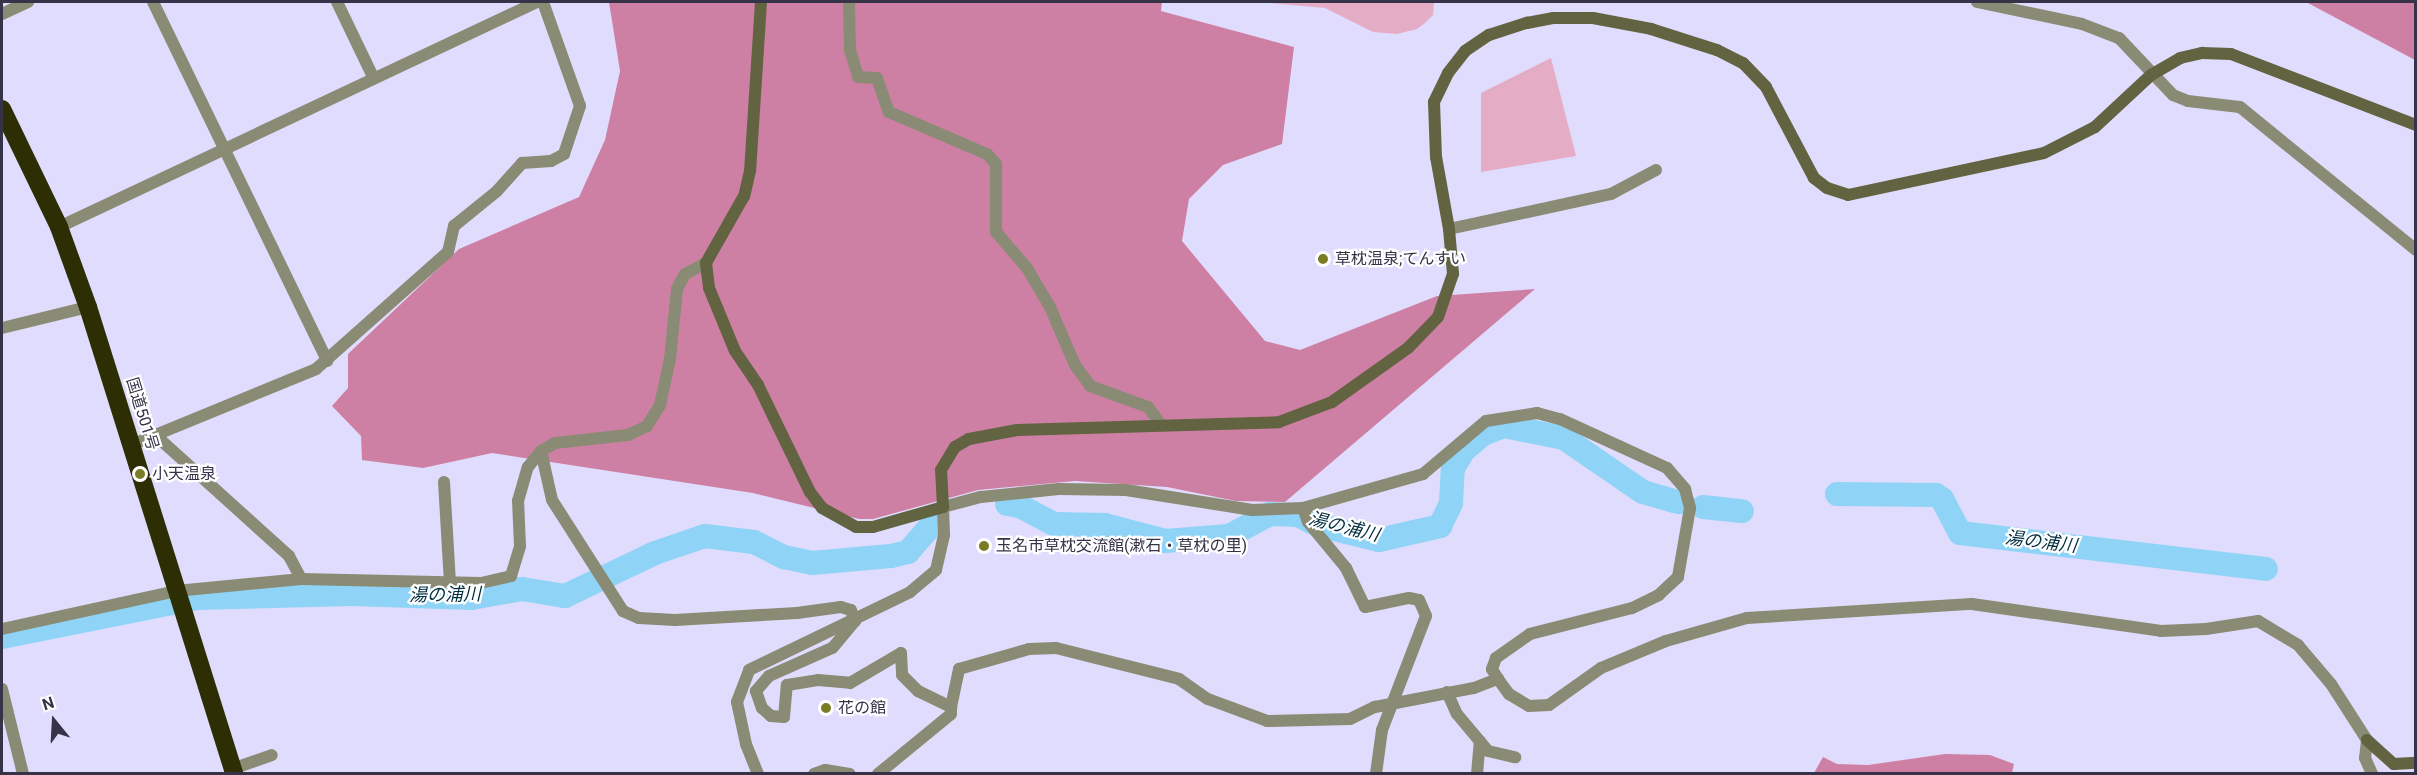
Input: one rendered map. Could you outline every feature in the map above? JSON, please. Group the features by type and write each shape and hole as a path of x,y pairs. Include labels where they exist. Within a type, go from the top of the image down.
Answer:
{"highway":[{"name":"国道501号","path":"2,108 59,227 88,307 233,771"}],"street":[{"path":"2,14 28,2"},
{"path":"153,2 327,361"},
{"path":"337,2 374,79"},
{"path":"59,227 537,2"},
{"path":"131,445 316,369 448,252 454,226 497,191 522,163 551,161 564,154 580,106 543,2"},
{"path":"2,629 178,597 301,579 481,583 511,576 520,546 518,501 528,467 541,451 584,437 628,435 646,426 660,405 670,359 677,289 685,274 706,263 744,196 750,171 761,2"},
{"path":"849,2 850,50 858,77 878,78 889,112 987,154 996,164 996,232 1027,268 1050,307 1075,365 1090,386 1148,407 1161,424"},
{"path":"1977,2 2101,29 2119,38 2151,75 2173,95 2188,101 2240,107 2415,250"},
{"path":"758,774 746,744 737,702 749,670 855,621 910,592 936,570 944,534 941,470 956,447 969,439 1017,430 1161,424 1279,423 1332,402 1414,342 1438,317 1453,274 1449,230 1436,157 1434,102 1448,73 1465,51 1489,35 1527,23 1553,18 1593,18 1652,29 1717,50 1743,63 1766,87 1814,178 1827,188 1848,195 1899,187 2044,153 2095,127 2151,75 2180,58 2202,53 2230,54 2415,125"},
{"path":"1449,230 1611,194 1656,170"},
{"path":"706,263 718,314 735,351 758,385 810,492 822,508 856,527 873,527 981,497 1059,489 1126,490 1252,510 1306,515 1423,474 1486,421 1510,415 1537,413 1560,419 1667,468 1685,489 1690,508 1678,578 1659,595 1632,608 1530,634 1496,658 1492,669 1498,679 1509,694 1529,706 1549,705 1601,668 1666,641 1747,618 1972,604 2161,631 2206,629 2258,621 2298,645 2331,684 2367,740 2394,765 2415,763"},
{"path":"2,328 88,307"},
{"path":"154,434 290,556 301,579"},
{"path":"541,451 552,500 597,571 608,584 623,611 639,618 675,620 797,613 841,607 850,610 855,621"},
{"path":"444,482 450,582"},
{"path":"1306,515 1346,568 1365,607 1409,598 1419,600 1426,616 1409,655 1396,702 1382,730 1376,774"},
{"path":"855,621 832,648 769,676 756,691 762,708 771,716 784,717 787,686 818,680 850,682 901,653 902,675 918,691 951,707"},
{"path":"878,774 951,714 959,669 1029,650 1056,648 1179,679 1208,699 1268,721 1350,719 1396,702 1474,688 1498,679"},
{"path":"2,689 23,774"},
{"path":"1448,692 1457,714 1488,751 1515,757"},
{"path":"2367,740 2365,758 2372,774"},
{"path":"1477,774 1480,741"},
{"path":"233,771 272,756"},
{"path":"814,774 825,770 850,774"}],"shaded area":[{"path":"609,2 1162,2 1161,11 1294,47 1282,144 1223,165 1189,199 1182,241 1265,341 1300,350 1437,296 1535,289 1285,502 1236,501 1167,487 1075,481 978,490 873,519 859,519 753,493 492,453 423,468 362,460 361,436 332,406 348,388 348,354 459,249 579,197 605,140 620,71"},
{"path":"1258,2 1434,2 1433,15 1425,23 1417,29 1397,34 1373,32 1325,8"},
{"path":"2306,2 2415,2 2415,60"},
{"path":"1551,58 1576,156 1481,172 1481,93"},
{"path":"1945,754 1990,755 2014,764 2012,773 1814,773 1823,757 1837,764 1868,765"}],"waterway":[{"name":"湯の浦川","path":"1007,504 1020,506 1054,524 1105,525 1165,541 1229,536 1270,514 1298,515 1318,525 1379,540 1440,526 1451,503 1453,468 1464,450 1483,434 1504,426 1564,438 1643,492 1679,502"},
{"name":"湯の浦川","path":"1837,494 1936,495 1942,499 1960,533 2266,569"},
{"name":"湯の浦川","path":"1703,507 1742,511"},
{"name":"湯の浦川","path":"2,637 197,598 352,594 472,598 522,589 565,596 655,553 705,536 754,542 784,557 812,563 891,556 908,552 932,524"}],"place":[{"name":"草枕温泉;てんすい","path":"1323,259"},
{"name":"小天温泉","path":"140,474"},
{"name":"玉名市草枕交流館(漱石・草枕の里)","path":"984,546"},
{"name":"花の館","path":"826,708"}]}
